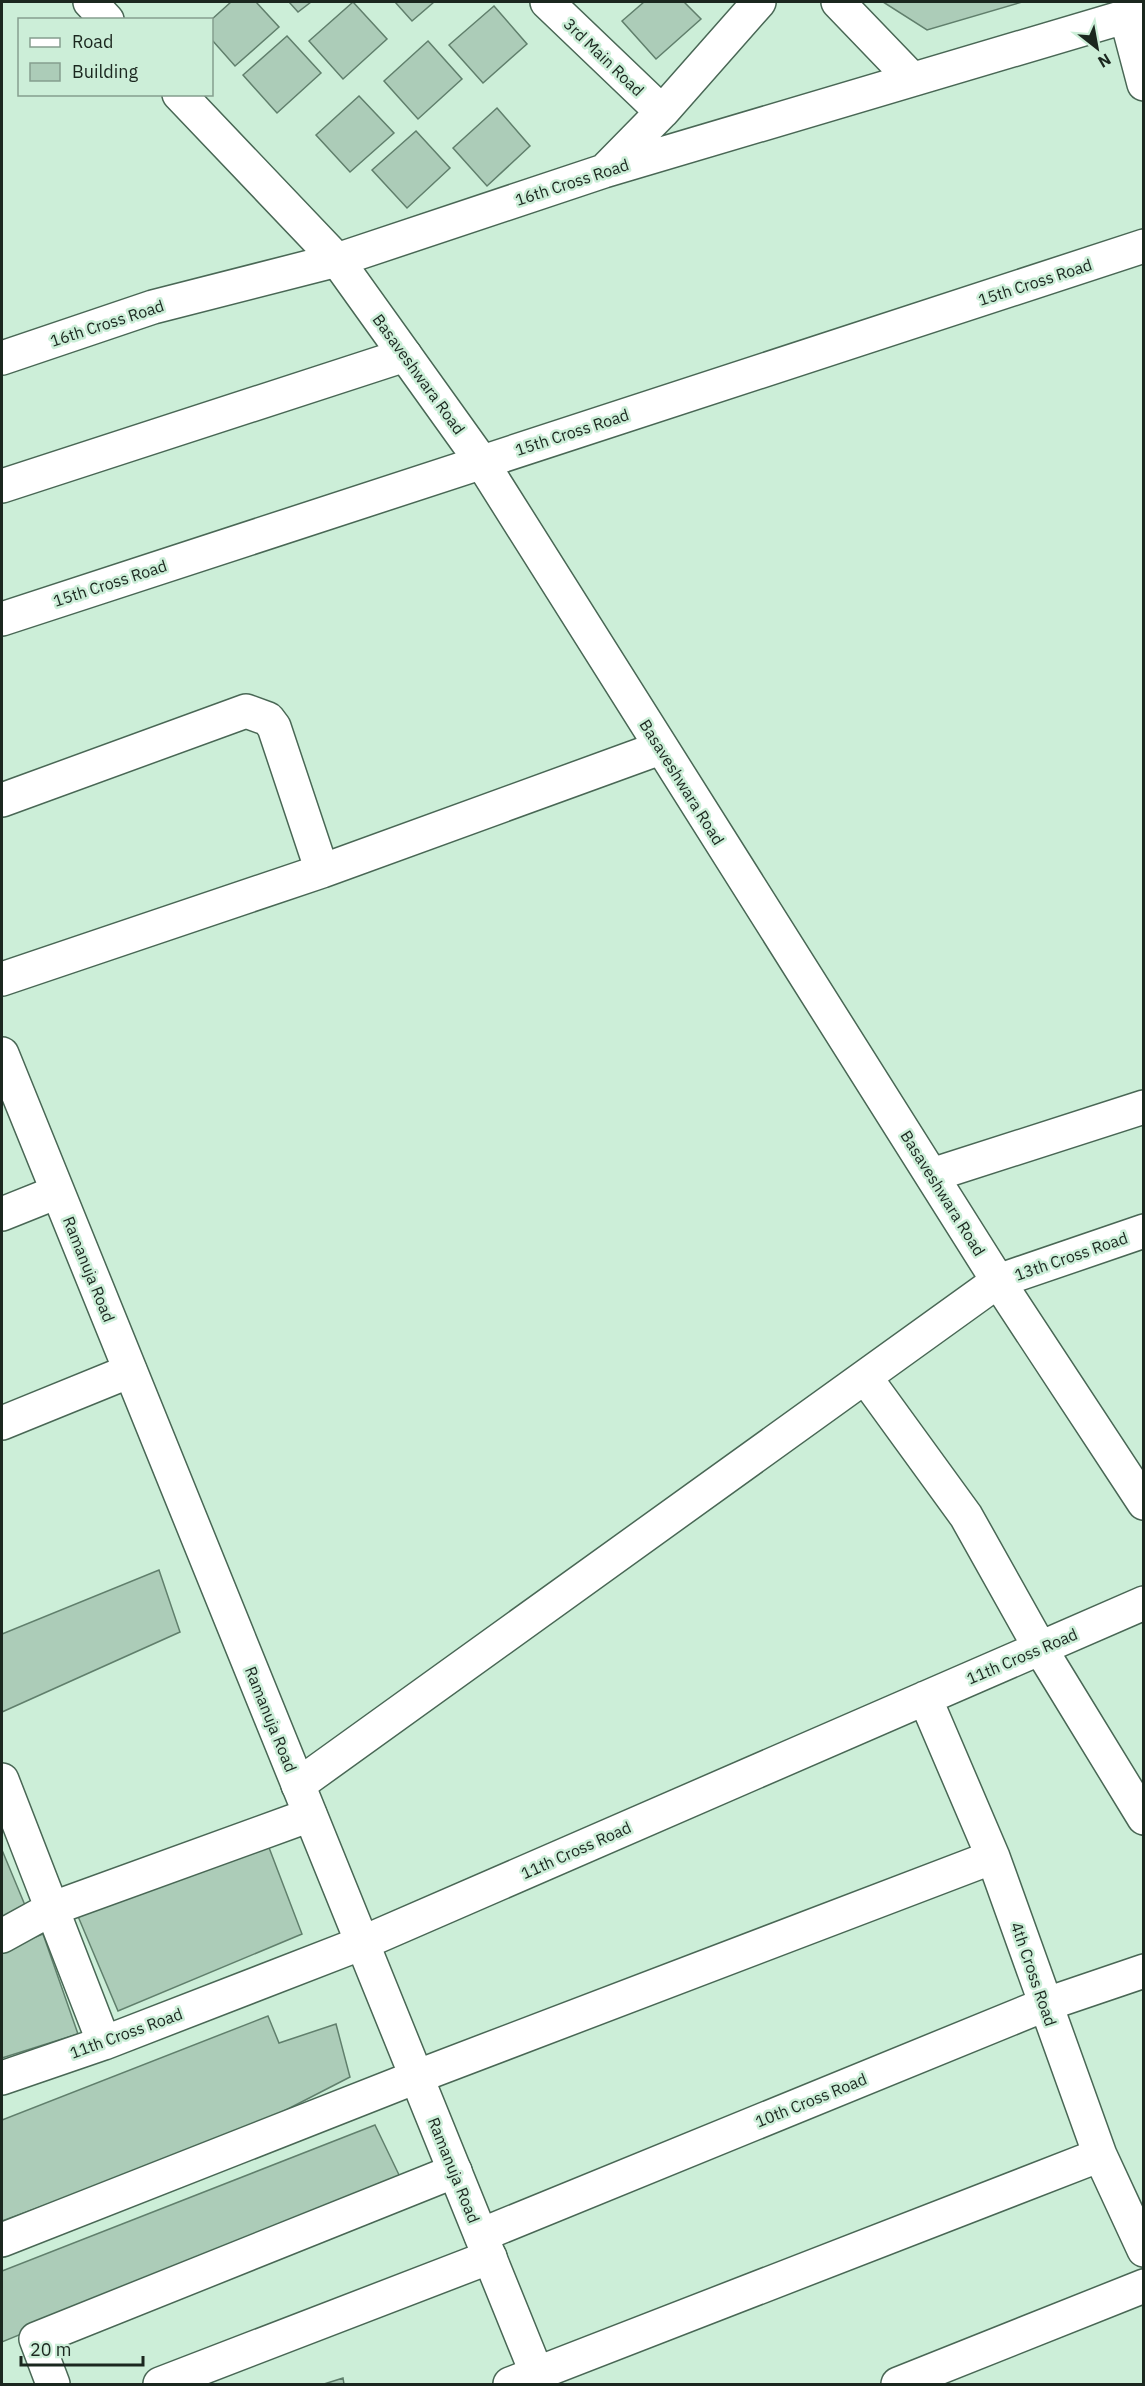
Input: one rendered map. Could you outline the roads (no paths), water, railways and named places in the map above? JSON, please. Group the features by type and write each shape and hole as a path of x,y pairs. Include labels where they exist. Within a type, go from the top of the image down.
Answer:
{"street":[{"path":"90,2 106,18"},
{"name":"3rd Main Road","path":"547,2 662,112"},
{"path":"604,171 662,112 759,2"},
{"path":"838,2 912,79"},
{"path":"1135,13 1143,84"},
{"name":"16th Cross Road","path":"2,358 153,307 337,260 604,171 1135,13"},
{"name":"Basaveshwara Road","path":"181,96 337,260 481,461 998,1281 1143,1503"},
{"name":"15th Cross Road","path":"2,619 1143,246"},
{"path":"2,486 405,355"},
{"path":"2,800 246,711 268,719 273,727 322,871"},
{"path":"2,979 322,871 660,748"},
{"name":"Ramanuja Road","path":"2,1057 486,2246 530,2381"},
{"path":"932,1175 1143,1107"},
{"path":"2,1214 57,1192"},
{"name":"13th Cross Road","path":"298,1785 998,1281 1143,1231"},
{"path":"2,1423 130,1371"},
{"path":"865,1377 966,1516 1040,1648 1143,1818"},
{"name":"11th Cross Road","path":"2,2078 104,2043 362,1943 1143,1603"},
{"name":"4th Cross Road","path":"925,1698 993,1857 1044,2005 1100,2155 1143,2250"},
{"path":"2,1780 104,2043"},
{"path":"2,1936 51,1909 310,1815"},
{"path":"2,2240 416,2077 993,1857"},
{"name":"10th Cross Road","path":"160,2385 1044,2005 1143,1971"},
{"path":"530,2381 1100,2155"},
{"path":"53,2385 36,2339 455,2171"},
{"path":"898,2385 1143,2286"}]}
